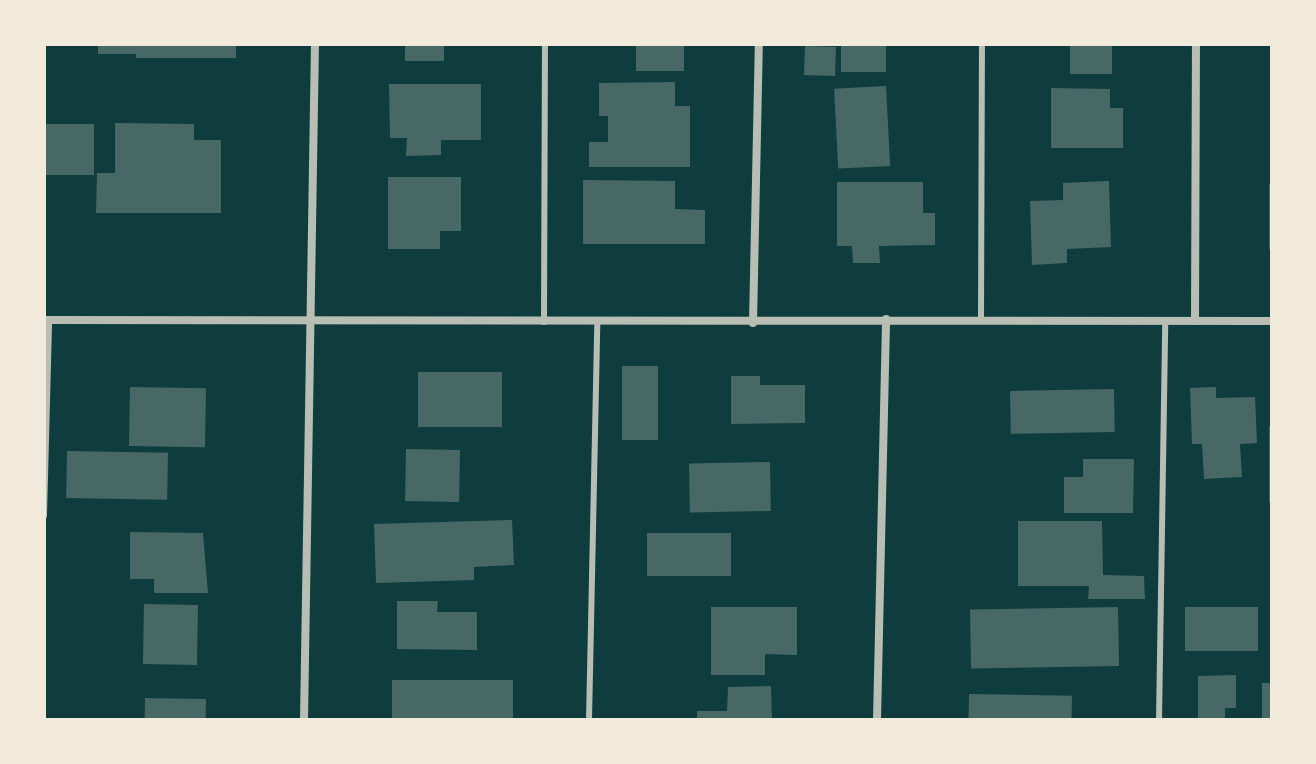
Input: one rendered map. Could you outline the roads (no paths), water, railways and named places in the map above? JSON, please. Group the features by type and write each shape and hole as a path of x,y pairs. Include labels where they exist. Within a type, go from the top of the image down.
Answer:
{"street":[{"path":"304,720 315,44"},
{"path":"753,323 759,44"},
{"path":"1195,321 1196,44"},
{"path":"47,320 753,323 886,319 1272,321"},
{"path":"877,720 886,319"}],"lane":[{"path":"544,322 545,44"},
{"path":"981,319 982,44"},
{"path":"44,516 47,320"},
{"path":"1159,720 1165,320"},
{"path":"589,720 597,322"}]}
